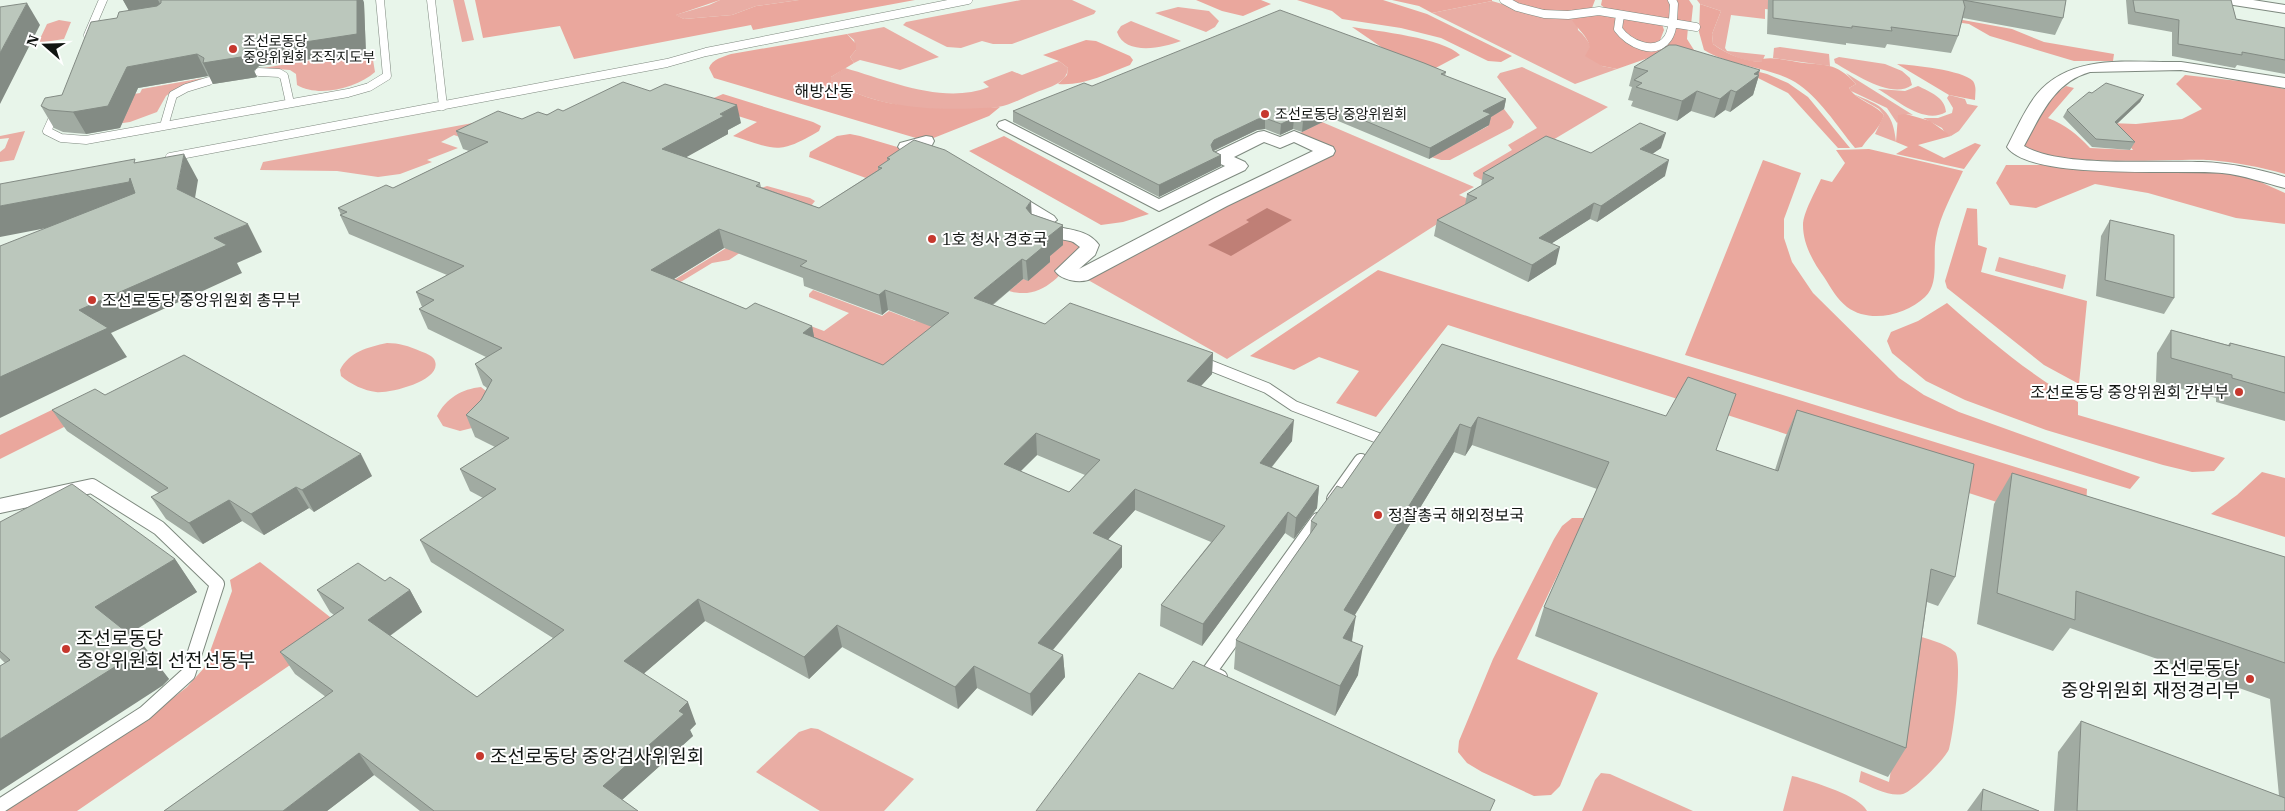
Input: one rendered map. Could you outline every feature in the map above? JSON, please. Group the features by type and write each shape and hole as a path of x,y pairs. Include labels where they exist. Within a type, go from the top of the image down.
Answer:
{"street":[{"path":"2228,0 2285,9"},
{"path":"2285,84 2181,66 2090,68 2075,72 2059,81 2043,97 2015,146 2019,151 2044,160 2114,166 2180,165 2222,168 2263,175 2285,183"},
{"path":"993,187 1048,220 1038,227 1063,235 1074,235 1090,245 1088,251 1065,271 1081,276 1229,198 1327,151 1294,136 1280,143 1264,136 1220,157 1239,166 1159,206 1005,126"},
{"path":"926,141 906,147 938,157"}],"lane":[{"path":"86,41 103,0"},
{"path":"59,104 47,131 54,137 86,140 290,104 369,87 387,76 380,0"},
{"path":"431,0 443,106"},
{"path":"164,158 667,63 706,52 968,0"},
{"path":"1504,0 1517,6 1555,16 1598,8 1620,15 1696,27"},
{"path":"1620,15 1618,29 1620,34 1631,42 1647,46 1662,44 1668,38 1672,23 1674,4 1672,0"},
{"path":"89,32 99,31"},
{"path":"259,72 279,73 284,76 290,104"},
{"path":"164,126 173,95 186,88 209,81"},
{"path":"1190,358 1267,388 1294,406 1375,442 1209,672 1236,684"},
{"path":"0,506 92,486 159,528 217,584 188,674 146,713 0,806"}],"shaded area":[{"path":"453,0 464,0 474,40 462,42"},
{"path":"475,0 720,0 676,15 684,19 732,15 756,6 799,0 915,0 753,30 751,25 574,59 560,26 483,38"},
{"path":"720,0 799,0 756,6 732,15 684,19 675,15"},
{"path":"1021,0 1072,0 1096,11 1094,14 1012,44 993,44 982,41 961,48 947,47 903,25 906,22"},
{"path":"1196,0 1261,0 1271,4 1243,16 1222,11"},
{"path":"1297,0 1383,0 1427,14 1512,56 1501,62 1488,61 1441,38 1401,28 1342,19 1332,11"},
{"path":"1392,0 1492,1 1432,13 1419,6"},
{"path":"1511,0 1595,0 1592,8 1570,12 1551,12 1532,8"},
{"path":"1602,0 1668,0 1671,4 1669,19 1607,10 1601,5"},
{"path":"1675,0 1689,0 1693,6 1691,25 1676,22"},
{"path":"1697,0 1773,0 1773,10 1765,9 1765,19 1731,15 1725,48 1727,51 1765,55 1762,62 1749,61 1737,57 1713,44 1712,34 1721,11 1700,4"},
{"path":"1492,1 1547,17 1577,17 1578,30 1588,42 1602,66 1617,69 1575,84 1432,13"},
{"path":"1700,4 1721,11 1712,34 1713,44 1730,54 1755,61 1762,62 1762,59 1775,59 1829,66 1842,71 1856,84 1849,88 1852,92 1884,115 1877,129 1862,147 1855,148 1820,104 1795,82 1773,73 1726,60 1704,50 1699,32"},
{"path":"1178,7 1209,11 1219,21 1215,27 1206,32 1155,13"},
{"path":"1592,12 1615,16 1619,36 1641,47 1666,46 1671,38 1674,25 1688,27 1687,39 1694,50 1725,63 1767,74 1788,83 1808,97 1850,148 1838,148 1788,93 1758,78 1654,56 1617,69 1602,66 1585,56 1590,47 1589,43 1572,20"},
{"path":"1903,14 1941,16 2012,29 2044,42 2114,54 2113,61 2074,61 1990,36 1969,24"},
{"path":"1623,17 1662,24 1664,30 1659,43 1655,45 1630,40 1620,26"},
{"path":"59,20 71,22 64,39 38,43 47,24"},
{"path":"1131,21 1181,41 1155,48 1128,45 1121,40 1117,32 1121,26"},
{"path":"884,27 939,57 900,70 860,60 854,63 850,57 856,50 854,40 847,34"},
{"path":"1352,27 1425,40 1452,49 1460,55 1430,71 1387,51"},
{"path":"847,34 856,44 856,50 850,57 854,63 831,77 831,81 851,91 871,98 913,107 956,109 1000,107 989,116 926,141 714,78 709,68 715,60 731,54"},
{"path":"1086,40 1096,41 1130,56 1133,60 1130,65 1095,79 1077,83 1058,84 1067,75 1068,68 1059,61 1043,55"},
{"path":"1780,47 1829,54 1830,66 1773,58 1774,48"},
{"path":"372,54 375,72 348,87 327,91 306,89 297,85 296,74 290,70 263,68 313,60 313,64"},
{"path":"1839,57 1885,64 1902,71 1910,78 1912,85 1904,89 1894,89 1873,83 1835,63 1834,59"},
{"path":"1059,61 1068,68 1065,77 1057,84 1008,105 977,109 934,110 891,104 870,98 831,81 831,77 845,68 917,89 954,93 972,92 989,87 983,82 1012,71 1022,75"},
{"path":"1897,64 1937,69 1967,77 1974,83 1975,100 1949,95"},
{"path":"1522,67 1608,107 1484,181 1474,176 1473,173 1512,150 1508,145 1537,128 1497,77 1500,73"},
{"path":"1846,73 1913,115 1906,114 1897,123 1887,108 1851,91 1849,88 1856,84"},
{"path":"2185,75 2257,83 2285,89 2285,174 2247,165 2209,160 2082,160 2036,152 2024,145 2048,100 2066,86 2074,88 2048,118 2071,130 2090,148 2133,150 2110,123 2136,124 2182,119 2202,109 2176,84"},
{"path":"203,78 171,92 166,96 157,112 130,122 102,126 68,105 140,93 142,89"},
{"path":"1918,86 1940,99 1946,112 1938,115 1929,115 1911,110 1878,89 1905,91"},
{"path":"723,94 821,126 819,131 785,147 769,147 748,141 733,136 757,122 700,104"},
{"path":"1853,94 1884,110 1892,123 1896,142 1875,134 1884,115 1879,109"},
{"path":"1949,95 1965,99 1967,104 1978,106 1959,131 1951,136 1945,133 1942,128 1923,118 1938,118 1952,113 1953,108 1947,98"},
{"path":"1504,109 1514,122 1511,128 1450,160 1431,157 1488,126 1481,122"},
{"path":"1906,114 1930,121 1951,136 1918,145 1944,158 1975,143 1981,145 1964,169 1896,154 1908,147 1896,142 1898,115"},
{"path":"478,122 471,141 454,135 441,142 458,148 427,160 432,162 400,174 378,177 337,171 260,170 263,162"},
{"path":"1322,122 1474,187 1459,195 1473,201 1227,359 1081,276 1326,152 1294,136"},
{"path":"25,131 14,160 0,162 0,152 5,148 9,138 0,139 0,136"},
{"path":"850,134 921,154 874,181 809,157 810,152 837,136"},
{"path":"1004,136 1149,214 1123,222 1101,225 969,151"},
{"path":"1869,149 1963,171 1940,221 1935,245 1934,277 1930,291 1908,309 1898,313 1877,316 1856,312 1843,304 1816,265 1809,252 1803,232 1807,208 1821,179 1832,182 1845,163 1836,150"},
{"path":"1763,160 1801,173 1784,219 1784,238 1792,262 1813,293 1899,378 1924,395 1959,412 2140,477 2130,489 1685,355"},
{"path":"2006,165 2042,165 2106,170 2211,170 2247,176 2285,193 2285,224 2236,218 2148,193 2095,184 2036,208 2010,205 1996,183"},
{"path":"767,186 815,201 811,206 729,260 712,263 646,303 640,301 783,213 761,188"},
{"path":"1267,208 1292,220 1231,256 1208,245 1249,222 1246,220"},
{"path":"1967,208 1977,209 1978,245 1987,248 1981,272 2087,301 2079,384 2044,365 1947,288 1945,281"},
{"path":"1063,235 1086,241 1063,272 1045,287 1034,292 1009,291 1023,279 1028,280 1049,262 1045,260"},
{"path":"1999,257 2066,275 2063,289 1995,271"},
{"path":"1378,270 2087,489 2085,521 2285,595 1448,325 1376,417 1336,403 1359,371 1319,357 1294,370 1250,356"},
{"path":"813,290 882,316 889,311 915,321 936,305 970,318 886,385 774,321 792,319 824,331 849,313 809,297"},
{"path":"1947,303 2010,356 2078,402 2078,415 2225,458 2214,471 2192,472 2163,465 2046,430 1965,400 1926,381 1892,353 1887,341 1891,332 1918,321"},
{"path":"387,343 408,346 431,356 434,359 435,367 432,373 414,384 383,392 362,389 341,376 340,370 348,359 360,351"},
{"path":"481,387 491,395 480,426 460,431 443,426 437,416 445,404 461,392"},
{"path":"58,407 78,420 0,459 0,435"},
{"path":"2262,472 2285,478 2285,537 2211,514 2237,495"},
{"path":"1572,518 1585,518 1517,659 1598,693 1560,786 1551,795 1534,796 1467,763 1458,752 1459,741 1493,659 1554,539 1562,526"},
{"path":"260,562 344,628 77,811 5,811 150,716 187,687 204,668 232,591 230,580"},
{"path":"1913,634 1940,643 1955,652 1958,683 1953,729 1947,753 1921,781 1907,792 1898,795 1881,791 1859,782 1861,771 1889,782"},
{"path":"811,728 818,729 914,779 884,811 820,811 756,772 799,732"},
{"path":"1601,773 1610,774 1693,811 1582,811 1595,780"},
{"path":"1792,776 1825,786 1846,795 1862,805 1867,811 1783,811"}],"building":[{"path":"161,0 357,0 357,34 305,42 305,38 249,45 243,50 247,56 203,63 204,58 197,54 127,67 108,106 73,112 49,110 41,106 45,98 62,95 91,22 117,18 119,12 157,6 161,3"},
{"path":"1773,0 1963,0 1965,7 1958,36 1891,27 1892,31 1773,18"},
{"path":"1963,0 2066,0 2063,18"},
{"path":"2133,0 2231,0 2236,19 2285,28 2285,60 2242,52 2242,55 2178,44 2179,20 2135,12"},
{"path":"27,3 0,53 0,7"},
{"name":"조선로동당 중앙위원회","path":"1280,10 1424,63 1446,72 1441,74 1506,99 1483,111 1491,114 1430,148 1332,107 1303,121 1294,118 1281,124 1265,118 1258,119 1214,140 1211,145 1213,151 1221,155 1159,185 1013,111 1084,83 1092,86"},
{"path":"1669,45 1676,45 1760,70 1754,74 1759,75 1736,92 1731,90 1720,99 1697,91 1682,101 1636,87 1642,83 1634,80 1648,71 1634,67"},
{"path":"623,82 650,91 665,84 737,105 720,114 724,116 662,149 760,183 756,186 819,208 882,168 878,167 890,159 887,158 914,140 945,150 1031,201 1026,208 1031,214 1063,225 1044,240 1049,242 1026,261 1022,259 974,298 1045,324 1070,303 1213,353 1187,381 1294,420 1260,463 1319,486 1296,518 1288,512 1203,624 1161,605 1225,526 1135,489 1093,533 1122,546 1038,643 1063,655 1030,694 974,666 955,687 837,625 804,657 698,599 624,661 688,702 679,711 684,714 603,786 638,811 434,811 359,753 283,811 164,811 333,691 280,652 344,608 317,590 358,563 385,581 390,577 410,590 368,620 477,697 564,630 420,540 496,489 460,469 509,438 466,415 481,400 492,380 475,364 502,348 419,309 434,300 416,292 464,266 340,215 347,212 338,208 386,185 393,188 488,142 456,131 498,111 522,119 538,112 547,115 558,109 563,111","holes":["719,229 807,261 800,266 879,295 885,290 949,313 883,365 803,333 812,326 755,303 746,309 651,270","1036,433 1100,460 1069,492 1004,464"]},
{"path":"2106,83 2144,95 2115,122 2135,142 2096,139 2067,110 2089,92 2092,93"},
{"path":"1640,123 1666,133 1640,149 1669,160 1601,206 1594,203 1539,238 1560,247 1532,265 1437,220 1477,198 1467,194 1494,178 1483,173 1546,136 1591,153"},
{"path":"184,154 177,189 248,224 214,238 227,245 79,310 108,328 0,377 0,246 135,193 130,178 129,182 0,206 0,184 135,159 134,163"},
{"path":"2110,220 2174,235 2174,298 2105,280"},
{"path":"2171,330 2230,346 2230,343 2285,357 2285,393 2232,378 2232,375 2171,358"},
{"path":"1442,344 1666,416 1688,377 1736,394 1716,450 1778,471 1797,410 1974,464 1955,577 1931,569 1906,748 1544,607 1609,462 1478,417 1471,428 1460,424 1344,610 1356,616 1343,638 1363,646 1340,686 1236,640 1317,524 1311,521 1337,486 1342,488"},
{"path":"184,355 361,454 302,490 296,487 251,514 229,500 189,523 151,497 168,488 52,410 95,389 105,395"},
{"path":"2012,473 2285,557 2285,663 2076,591 2075,620 1997,593"},
{"name":"조선로동당 중앙위원회 선전선동부","path":"72,484 175,559 95,607 144,646 137,653 0,739 0,666 10,660 0,651 0,522"},
{"path":"1193,661 1495,800 1490,811 1036,811 1139,673 1173,689"},
{"path":"2081,721 2285,798 2285,811 2077,811"},
{"path":"1983,789 2039,811 1981,811"}],"place":[{"name":"조선로동당 중앙위원회 조직지도부","path":"233,49"},
{"name":"조선로동당 중앙위원회","path":"1265,114"},
{"name":"1호 청사 경호국","path":"932,239"},
{"name":"조선로동당 중앙위원회 총무부","path":"92,300"},
{"name":"조선로동당 중앙위원회 간부부","path":"2239,392"},
{"name":"정찰총국 해외정보국","path":"1378,515"},
{"name":"조선로동당 중앙위원회 선전선동부","path":"66,649"},
{"name":"조선로동당 중앙위원회 재정경리부","path":"2250,679"},
{"name":"조선로동당 중앙검사위원회","path":"480,756"}],"district":[{"name":"해방산동","path":"824,91"}]}
